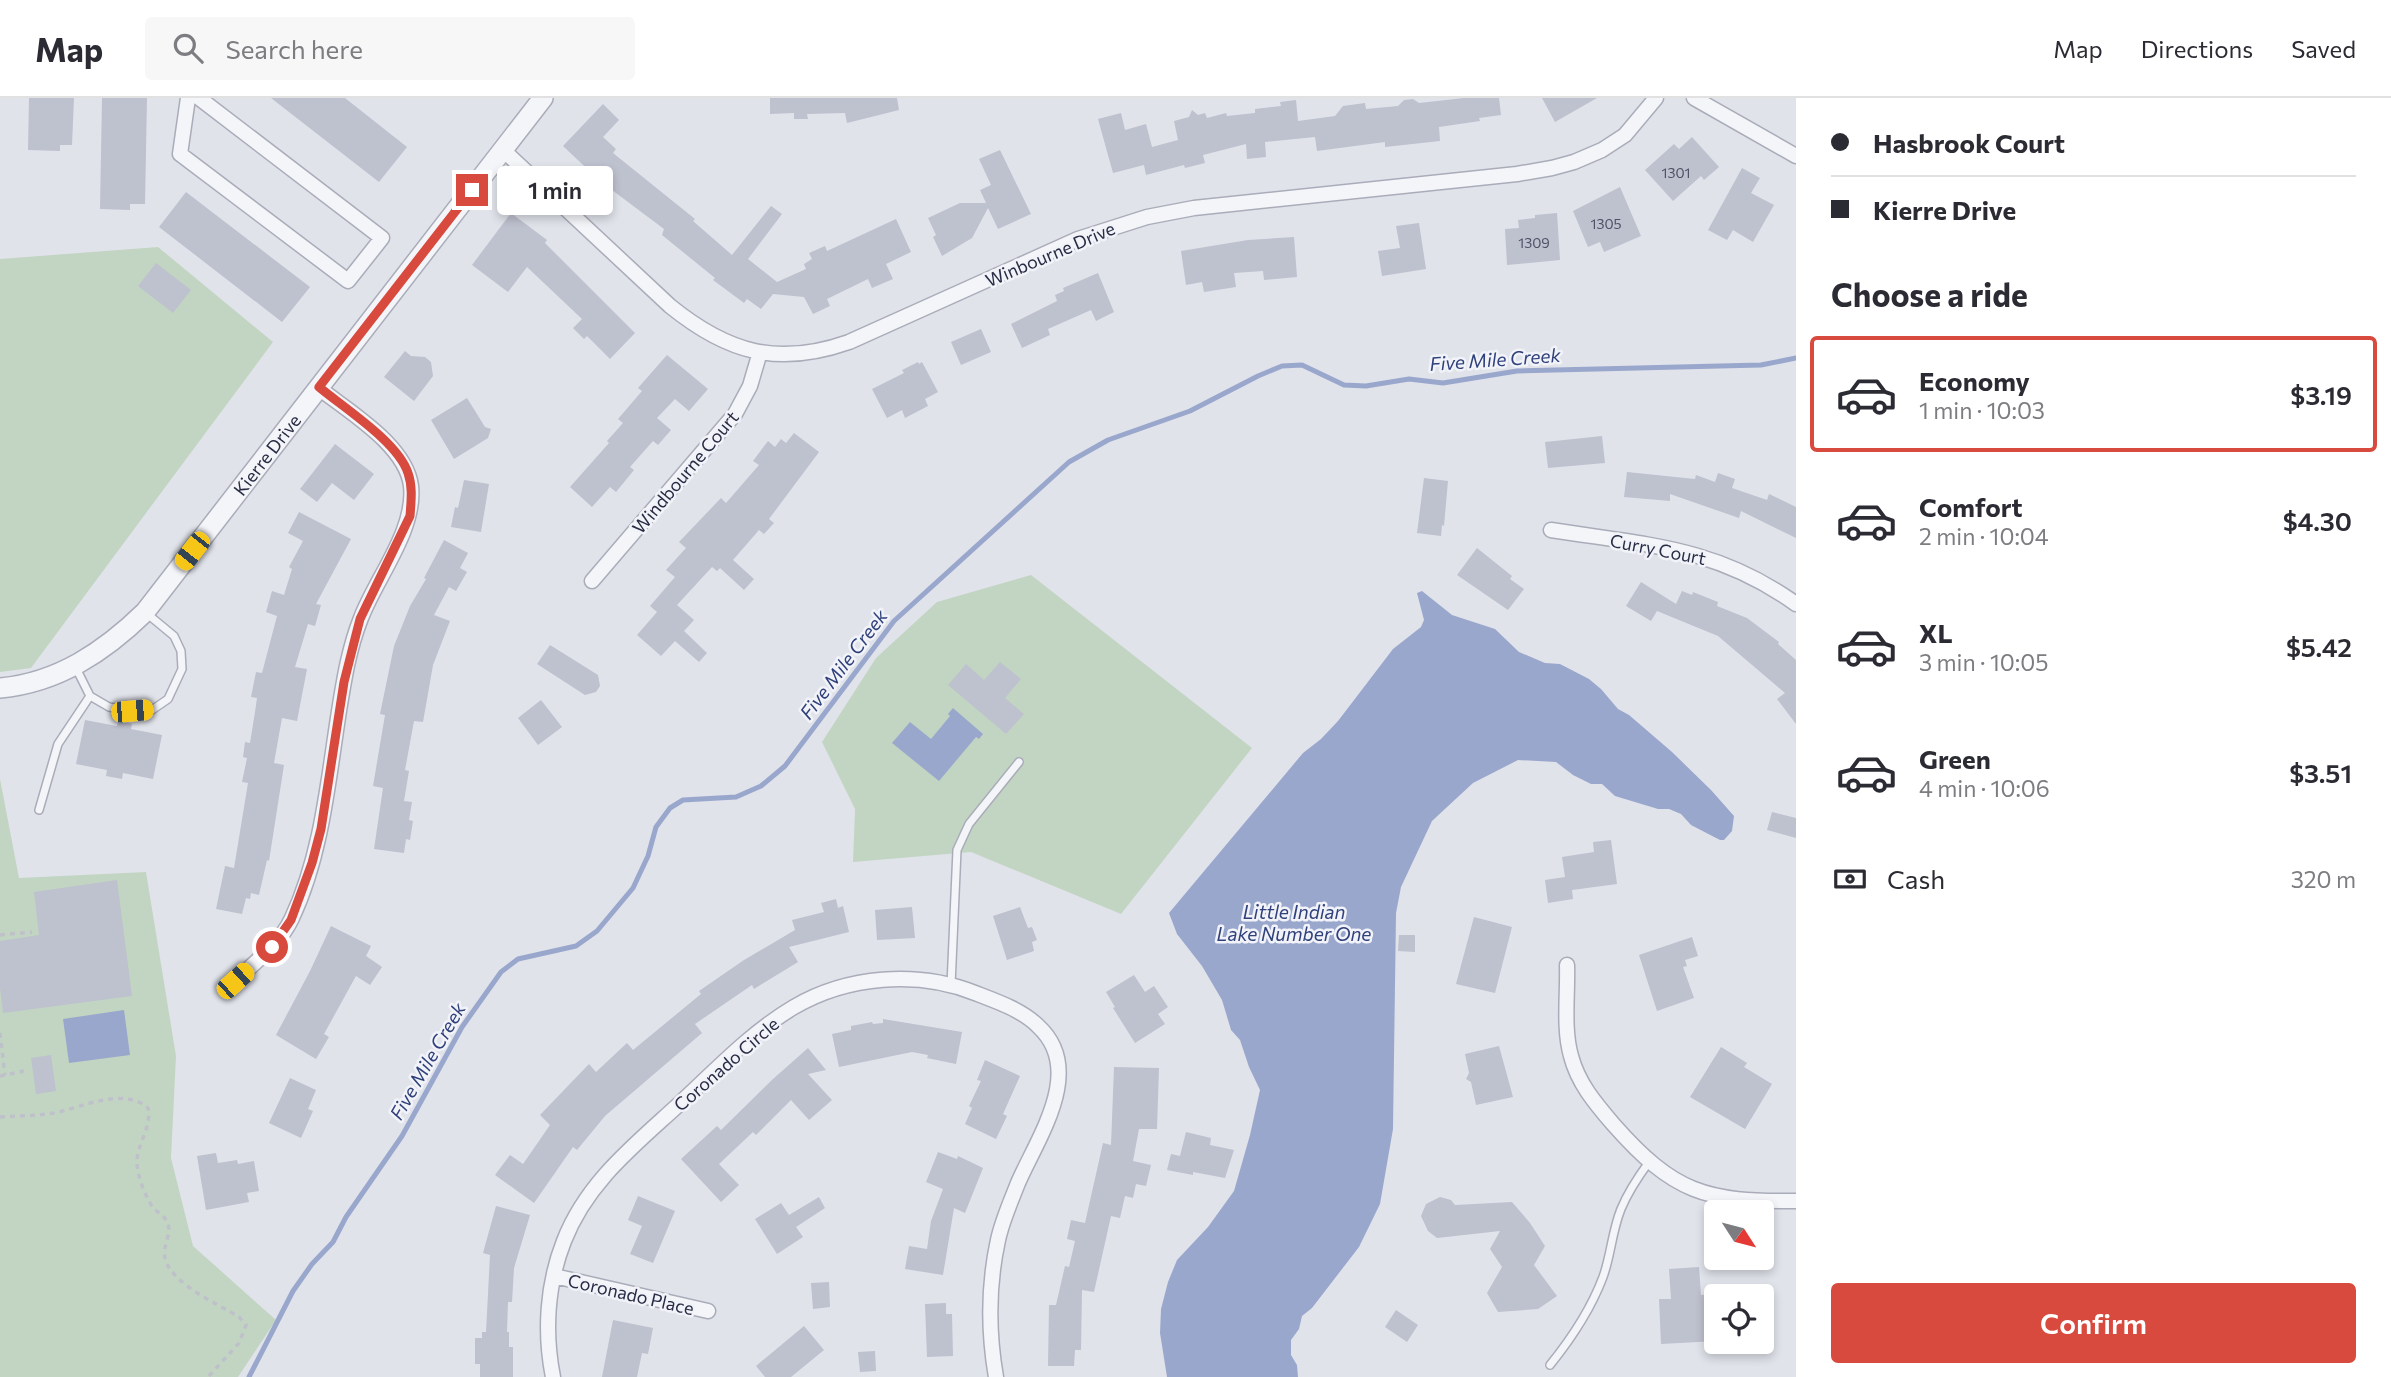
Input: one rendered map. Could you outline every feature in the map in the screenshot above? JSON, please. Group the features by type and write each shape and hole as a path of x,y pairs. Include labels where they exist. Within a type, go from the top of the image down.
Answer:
{"street":[{"path":"188,98 180,154 348,281 382,238 199,98"},
{"name":"Kierre Drive","path":"0,688 47,678 75,666 104,648 145,612 543,98"},
{"name":"Winbourne Drive","path":"503,150 693,325 725,343 760,352 809,354 849,342 1078,239 1147,217 1230,203 1517,174 1574,162 1602,150 1625,135 1656,98"},
{"path":"1694,98 1796,156"},
{"name":"Windbourne Court","path":"592,581 735,414 750,386 760,352"},
{"path":"235,981 272,947 291,920 321,829 351,651 360,619 410,516 411,485 408,471 400,456 319,387"},
{"name":"Curry Court","path":"1551,530 1664,546 1702,555 1758,578 1796,604"},
{"path":"1567,965 1570,1055 1581,1082 1596,1105 1649,1163 1676,1181 1700,1192 1731,1199 1796,1201"},
{"name":"Coronado Circle","path":"554,1377 548,1344 548,1317 554,1276 564,1242 581,1207 610,1167 746,1044 794,1007 844,987 897,978 951,985 989,998 1029,1019 1046,1034 1058,1057 1059,1071 1053,1105 1018,1183 998,1239 990,1303 990,1329 996,1377"},
{"name":"Coronado Place","path":"554,1276 709,1311"}],"lane":[{"path":"75,666 90,696 108,707 132,711 152,710 168,699 182,670 181,651 174,636 145,612"},
{"path":"39,810 58,744 90,696"},
{"path":"951,985 957,850 969,824 1019,762"},
{"path":"1550,1365 1591,1303 1603,1278 1621,1209 1636,1180 1649,1163"}],"path":[{"path":"0,935 32,932"},
{"path":"0,1033 2,1075 24,1072"},
{"path":"0,1117 43,1115 100,1100 135,1100 148,1108 149,1114 137,1161 140,1177 152,1206 167,1222 169,1229 164,1257 169,1269 176,1279 239,1317 246,1325 239,1343 208,1377"}],"green space":[{"path":"158,247 273,342 31,668 0,672 0,259"},
{"path":"1031,575 1252,748 1121,914 971,852 853,862 855,809 822,742 876,658 937,602"},
{"path":"0,779 19,878 146,872 176,1056 171,1158 193,1246 276,1320 238,1377 0,1377"}],"water":[{"name":"Little Indian Lake Number One","path":"1422,591 1452,615 1495,629 1519,652 1545,663 1560,664 1589,679 1618,709 1629,715 1672,752 1711,790 1734,816 1732,831 1724,840 1720,840 1691,825 1681,814 1615,796 1602,784 1591,784 1556,762 1518,760 1473,783 1432,821 1401,887 1396,913 1393,1129 1380,1204 1359,1247 1312,1308 1302,1316 1299,1329 1291,1340 1291,1355 1297,1365 1298,1377 1167,1377 1160,1333 1161,1309 1168,1282 1177,1260 1208,1227 1234,1191 1260,1090 1240,1040 1231,1030 1222,1000 1202,966 1177,934 1169,913 1303,753 1338,721 1393,649 1421,627 1424,620 1417,593"},
{"path":"953,708 983,734 979,739 976,737 939,781 892,743 910,722 931,739 950,716 948,714"},
{"path":"124,1010 130,1055 69,1063 63,1019"}],"building":[{"path":"29,98 74,98 72,145 60,145 60,151 28,150"},
{"path":"102,98 147,98 145,204 130,204 130,210 100,209"},
{"path":"271,98 345,98 407,147 379,182"},
{"path":"770,98 897,98 899,110 847,123 845,113 807,114 808,119 794,119 794,113 770,114"},
{"path":"1464,98 1499,98 1501,115 1439,127 1440,141 1385,147 1385,142 1317,151 1315,137 1265,142 1266,157 1247,159 1246,144 1203,155 1205,163 1185,168 1184,165 1146,175 1144,165 1113,173 1098,119 1121,113 1125,130 1146,124 1152,147 1178,140 1174,121 1189,117 1192,110 1198,115 1205,113 1207,118 1226,113 1227,116 1255,113 1255,109 1281,106 1280,102 1296,100 1298,121 1335,116 1343,106 1365,103 1366,109 1398,106 1404,100 1413,99 1419,103"},
{"path":"1542,98 1597,98 1555,122"},
{"path":"603,104 619,120 603,137 616,149 613,153 695,219 693,221 732,255 771,206 782,214 748,259 777,282 806,269 804,264 812,259 809,253 825,246 827,251 896,219 911,252 886,264 893,279 872,288 868,279 827,299 830,306 813,314 804,297 773,294 761,309 747,299 744,303 662,235 664,229 600,181 563,146"},
{"path":"1692,137 1719,167 1704,180 1701,176 1673,201 1645,170 1674,144 1679,149"},
{"path":"1000,150 1031,214 998,229 988,208 972,238 942,256 928,218 960,203 986,203 980,190 991,185 979,159"},
{"path":"1742,168 1760,178 1751,193 1774,205 1753,242 1733,230 1727,240 1708,230"},
{"path":"1620,187 1641,236 1604,252 1600,242 1588,247 1573,211"},
{"path":"186,192 310,287 282,322 159,227"},
{"path":"511,213 547,240 545,243 635,333 610,359 587,336 584,339 573,328 582,319 527,267 508,292 472,265"},
{"path":"1557,213 1560,260 1507,265 1505,229 1519,228 1518,220"},
{"path":"1419,223 1426,269 1382,276 1378,251 1400,248 1396,226"},
{"path":"1294,237 1297,277 1264,280 1263,271 1234,273 1236,287 1204,292 1202,282 1186,285 1181,251 1248,240"},
{"path":"156,263 191,290 173,313 138,286"},
{"path":"1098,273 1114,312 1096,321 1091,310 1048,329 1050,335 1022,348 1011,324 1057,301 1055,295 1064,291 1063,288"},
{"path":"981,329 991,352 961,365 951,342"},
{"path":"405,351 411,356 425,357 431,362 433,376 414,401 384,377"},
{"path":"667,355 708,389 689,411 675,399 657,418 671,430 658,445 653,441 630,467 634,470 616,492 610,487 592,507 570,487 609,443 607,441 623,423 618,419 642,391 638,388"},
{"path":"922,362 938,392 925,399 928,406 905,418 902,410 887,418 872,389 904,373 902,370"},
{"path":"467,398 485,427 491,429 488,438 454,459 431,420"},
{"path":"794,433 819,452 769,519 774,523 764,534 759,530 733,560 754,579 744,590 720,568 717,571 712,567 677,605 694,620 684,631 707,653 699,662 675,641 661,656 637,635 657,612 650,606 675,577 666,570 686,548 679,542 721,498 726,503 759,465 753,461 768,441 775,447 781,439 786,443"},
{"path":"1602,436 1605,463 1548,468 1545,442"},
{"path":"335,444 374,474 354,500 332,483 317,502 300,489"},
{"path":"1627,472 1695,479 1696,475 1715,482 1718,473 1735,479 1732,488 1767,500 1769,494 1796,507 1796,538 1741,511 1739,518 1670,494 1670,501 1624,497"},
{"path":"1424,478 1448,481 1441,536 1417,533"},
{"path":"464,480 489,484 481,532 451,527"},
{"path":"299,512 351,539 316,604 321,605 315,626 308,624 295,667 307,669 297,721 282,718 274,763 284,765 269,861 267,860 259,895 251,893 250,899 246,898 242,914 216,909 225,866 234,868 248,783 242,782 247,758 243,757 245,742 250,743 257,698 251,697 256,672 262,673 277,616 266,612 272,591 284,595 292,569 289,567 303,541 288,533"},
{"path":"444,540 468,553 460,568 467,572 456,591 449,587 434,615 450,621 433,665 423,722 414,721 405,770 409,771 404,801 412,802 410,840 406,839 404,853 374,849 383,788 373,786 385,715 380,714 394,646 410,606"},
{"path":"1477,548 1524,589 1508,610 1457,575"},
{"path":"1641,582 1676,604 1682,591 1692,595 1693,592 1718,602 1717,606 1747,618 1779,642 1778,644 1796,660 1796,724 1777,699 1785,693 1718,636 1657,611 1651,621 1626,606"},
{"path":"550,645 598,675 600,686 596,692 585,695 537,664"},
{"path":"1000,662 1021,679 1005,698 1024,714 1006,734 948,685 966,664 984,680"},
{"path":"541,700 562,727 538,745 518,718"},
{"path":"85,720 117,726 118,721 132,724 131,729 162,735 153,779 123,773 122,779 106,776 107,770 76,764"},
{"path":"1772,812 1796,818 1796,838 1767,830"},
{"path":"1611,840 1617,884 1572,890 1573,899 1548,903 1545,880 1565,877 1562,857 1594,852 1593,842"},
{"path":"117,880 132,996 3,1013 0,941 39,935 34,892"},
{"path":"836,899 838,908 843,906 849,932 789,947 798,962 754,989 752,985 695,1024 702,1033 605,1116 577,1150 573,1147 534,1203 495,1175 510,1155 523,1164 550,1125 540,1115 589,1064 596,1072 627,1043 633,1050 701,994 699,991 795,930 792,920 824,912 821,903"},
{"path":"912,907 915,938 877,940 875,910"},
{"path":"1020,907 1028,928 1032,927 1037,940 1032,942 1034,951 1007,960 993,916"},
{"path":"1474,917 1512,927 1495,993 1456,984"},
{"path":"331,926 371,946 366,956 382,967 370,985 356,976 324,1034 329,1037 316,1059 276,1035"},
{"path":"1399,935 1415,935 1415,952 1398,951"},
{"path":"1692,937 1698,956 1685,960 1687,966 1683,967 1694,998 1657,1011 1639,955"},
{"path":"1134,975 1145,992 1154,986 1168,1007 1158,1014 1165,1024 1135,1043 1106,992"},
{"path":"883,1019 962,1032 956,1064 912,1052 839,1067 832,1034 851,1030 851,1026 883,1023"},
{"path":"1499,1046 1513,1097 1476,1105 1471,1082 1466,1079 1469,1073 1465,1054"},
{"path":"1721,1047 1747,1063 1744,1067 1772,1084 1745,1129 1690,1097"},
{"path":"808,1048 826,1070 808,1074 832,1100 809,1120 791,1100 756,1135 753,1132 719,1164 739,1185 721,1202 681,1159 717,1126 721,1130"},
{"path":"51,1055 56,1091 36,1094 31,1058"},
{"path":"985,1060 1020,1076 1003,1114 1007,1116 996,1139 965,1124 972,1108 969,1106 981,1081 977,1080"},
{"path":"1114,1067 1159,1068 1157,1129 1139,1129 1133,1161 1151,1165 1146,1186 1136,1184 1133,1198 1125,1196 1120,1218 1111,1216 1094,1292 1082,1290 1081,1350 1075,1350 1074,1366 1048,1366 1049,1305 1056,1305 1065,1266 1069,1267 1075,1241 1067,1239 1071,1220 1085,1223 1103,1143 1111,1145"},
{"path":"290,1078 316,1090 308,1109 313,1111 301,1138 269,1123"},
{"path":"1186,1132 1211,1138 1210,1145 1234,1150 1225,1178 1167,1170 1171,1154 1180,1156"},
{"path":"938,1152 957,1159 958,1156 983,1168 965,1213 954,1208 943,1275 905,1269 909,1246 927,1249 931,1221 943,1189 926,1182"},
{"path":"216,1153 218,1163 237,1160 238,1164 254,1161 259,1191 247,1193 249,1202 206,1210 197,1156"},
{"path":"638,1196 675,1211 653,1263 630,1254 642,1226 628,1220"},
{"path":"819,1197 825,1208 796,1227 803,1237 777,1254 755,1219 781,1203 789,1215"},
{"path":"1440,1197 1451,1200 1455,1205 1512,1202 1545,1246 1534,1265 1557,1296 1538,1309 1498,1312 1487,1293 1502,1267 1490,1249 1500,1231 1437,1238 1428,1231 1421,1216 1426,1204"},
{"path":"496,1206 530,1215 514,1268 512,1302 508,1302 507,1332 509,1347 513,1347 513,1377 480,1377 480,1364 475,1364 475,1338 482,1338 482,1332 486,1332 490,1255 483,1253"},
{"path":"1699,1267 1701,1295 1704,1295 1704,1342 1661,1344 1659,1299 1671,1299 1669,1269"},
{"path":"829,1282 830,1307 813,1309 811,1283"},
{"path":"946,1303 946,1314 952,1314 953,1356 927,1357 925,1304"},
{"path":"1396,1310 1418,1325 1407,1342 1385,1327"},
{"path":"613,1320 653,1328 648,1354 642,1353 637,1377 602,1377"},
{"path":"804,1326 824,1350 791,1377 765,1377 756,1366"},
{"path":"875,1351 876,1371 860,1372 858,1352"}],"waterway":[{"name":"Five Mile Creek","path":"249,1377 293,1291 312,1264 333,1242 346,1217 402,1136 462,1027 501,972 518,959 576,946 597,931 633,888 648,856 656,827 670,808 683,800 736,797 761,786 785,766 894,621 1069,462 1108,440 1190,411 1282,366 1302,365 1344,385 1366,386 1409,379 1443,383 1517,371 1761,365 1796,358"}],"route":[{"path":"272,947 291,920 312,863 321,829 344,682 360,619 410,516 411,485 408,471 400,456 319,387 472,190"}]}
